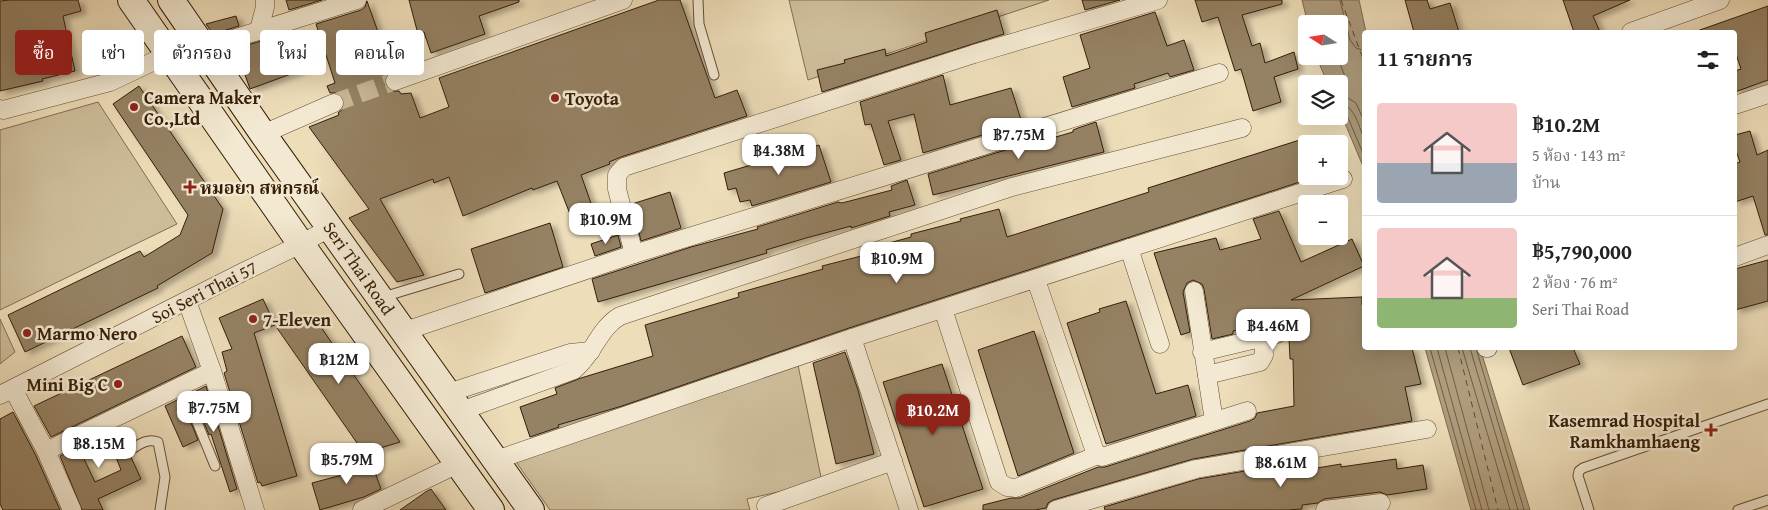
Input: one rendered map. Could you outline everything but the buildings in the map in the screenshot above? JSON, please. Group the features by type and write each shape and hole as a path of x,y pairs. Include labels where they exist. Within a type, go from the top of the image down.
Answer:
{"main road":[{"name":"Seri Thai Road","path":"131,0 154,33"},
{"name":"Seri Thai Road","path":"171,0 192,30"},
{"name":"Seri Thai Road","path":"184,75 491,510"},
{"name":"Seri Thai Road","path":"223,75 531,510"}],"street":[{"path":"259,30 265,8 265,0"},
{"path":"250,33 357,0"},
{"path":"395,82 623,0"},
{"path":"634,254 617,189 617,175 624,167 974,54 1158,0"},
{"path":"1637,30 1720,0"},
{"path":"0,110 92,88 110,82 154,61"},
{"path":"404,331 634,254 1219,72"},
{"path":"1737,104 1768,94"},
{"path":"263,134 334,103"},
{"path":"454,402 506,393 574,370 591,351 605,329 613,320 620,316 1012,187 1242,128"},
{"path":"496,460 852,338 1327,185"},
{"name":"Soi Seri Thai 57","path":"6,392 331,228"},
{"path":"1737,256 1768,245"},
{"path":"1129,248 1160,344"},
{"path":"1036,280 1098,455"},
{"path":"1194,291 1214,421"},
{"path":"187,301 212,371 255,510"},
{"path":"943,308 999,482 1007,487 1016,488 1098,455 1102,457 1247,411"},
{"path":"1202,352 1270,336 1260,362 1207,375"},
{"path":"852,338 909,510"},
{"path":"454,402 500,377 570,353 591,351"},
{"path":"46,451 212,371"},
{"path":"500,377 506,393"},
{"path":"6,392 46,451 72,510"},
{"path":"1056,510 1196,469 1427,429"},
{"path":"766,506 893,461"},
{"path":"362,510 458,464"},
{"path":"1324,510 1381,503"}],"lane":[{"path":"698,0 699,24 714,75"},
{"path":"381,298 459,274"},
{"path":"182,385 215,466"},
{"path":"1589,510 1578,476 1579,471 1583,468 1768,404"},
{"path":"126,453 145,441 153,440 158,442 165,477 164,495 160,510"},
{"path":"1738,510 1768,500"}],"shaded area":[{"path":"789,0 1049,0 808,80"},
{"path":"98,102 177,224 0,310 0,130"},
{"path":"0,319 15,352 0,364"},
{"path":"798,365 822,482 747,499 750,510 550,510 514,459"}],"water":[{"path":"1302,0 1359,0 1366,30 1362,30 1362,164 1346,125 1348,125 1348,75 1324,75 1320,65 1348,65 1348,15 1306,15"},
{"path":"1426,350 1481,350 1530,510 1471,510"}],"ferry route":[{"path":"1341,0 1362,56"},
{"path":"1458,350 1498,510"}],"tunnel":[{"path":"334,103 395,81"}],"place":[{"name":"Toyota","path":"555,98"},
{"name":"Camera Maker Co.,Ltd","path":"134,107"},
{"name":"หมอยา สหกรณ์","path":"190,187"},
{"name":"7-Eleven","path":"253,319"},
{"name":"Marmo Nero","path":"27,333"},
{"name":"Mini Big C","path":"118,384"},
{"name":"Kasemrad Hospital Ramkhamhaeng","path":"1711,430"}]}
